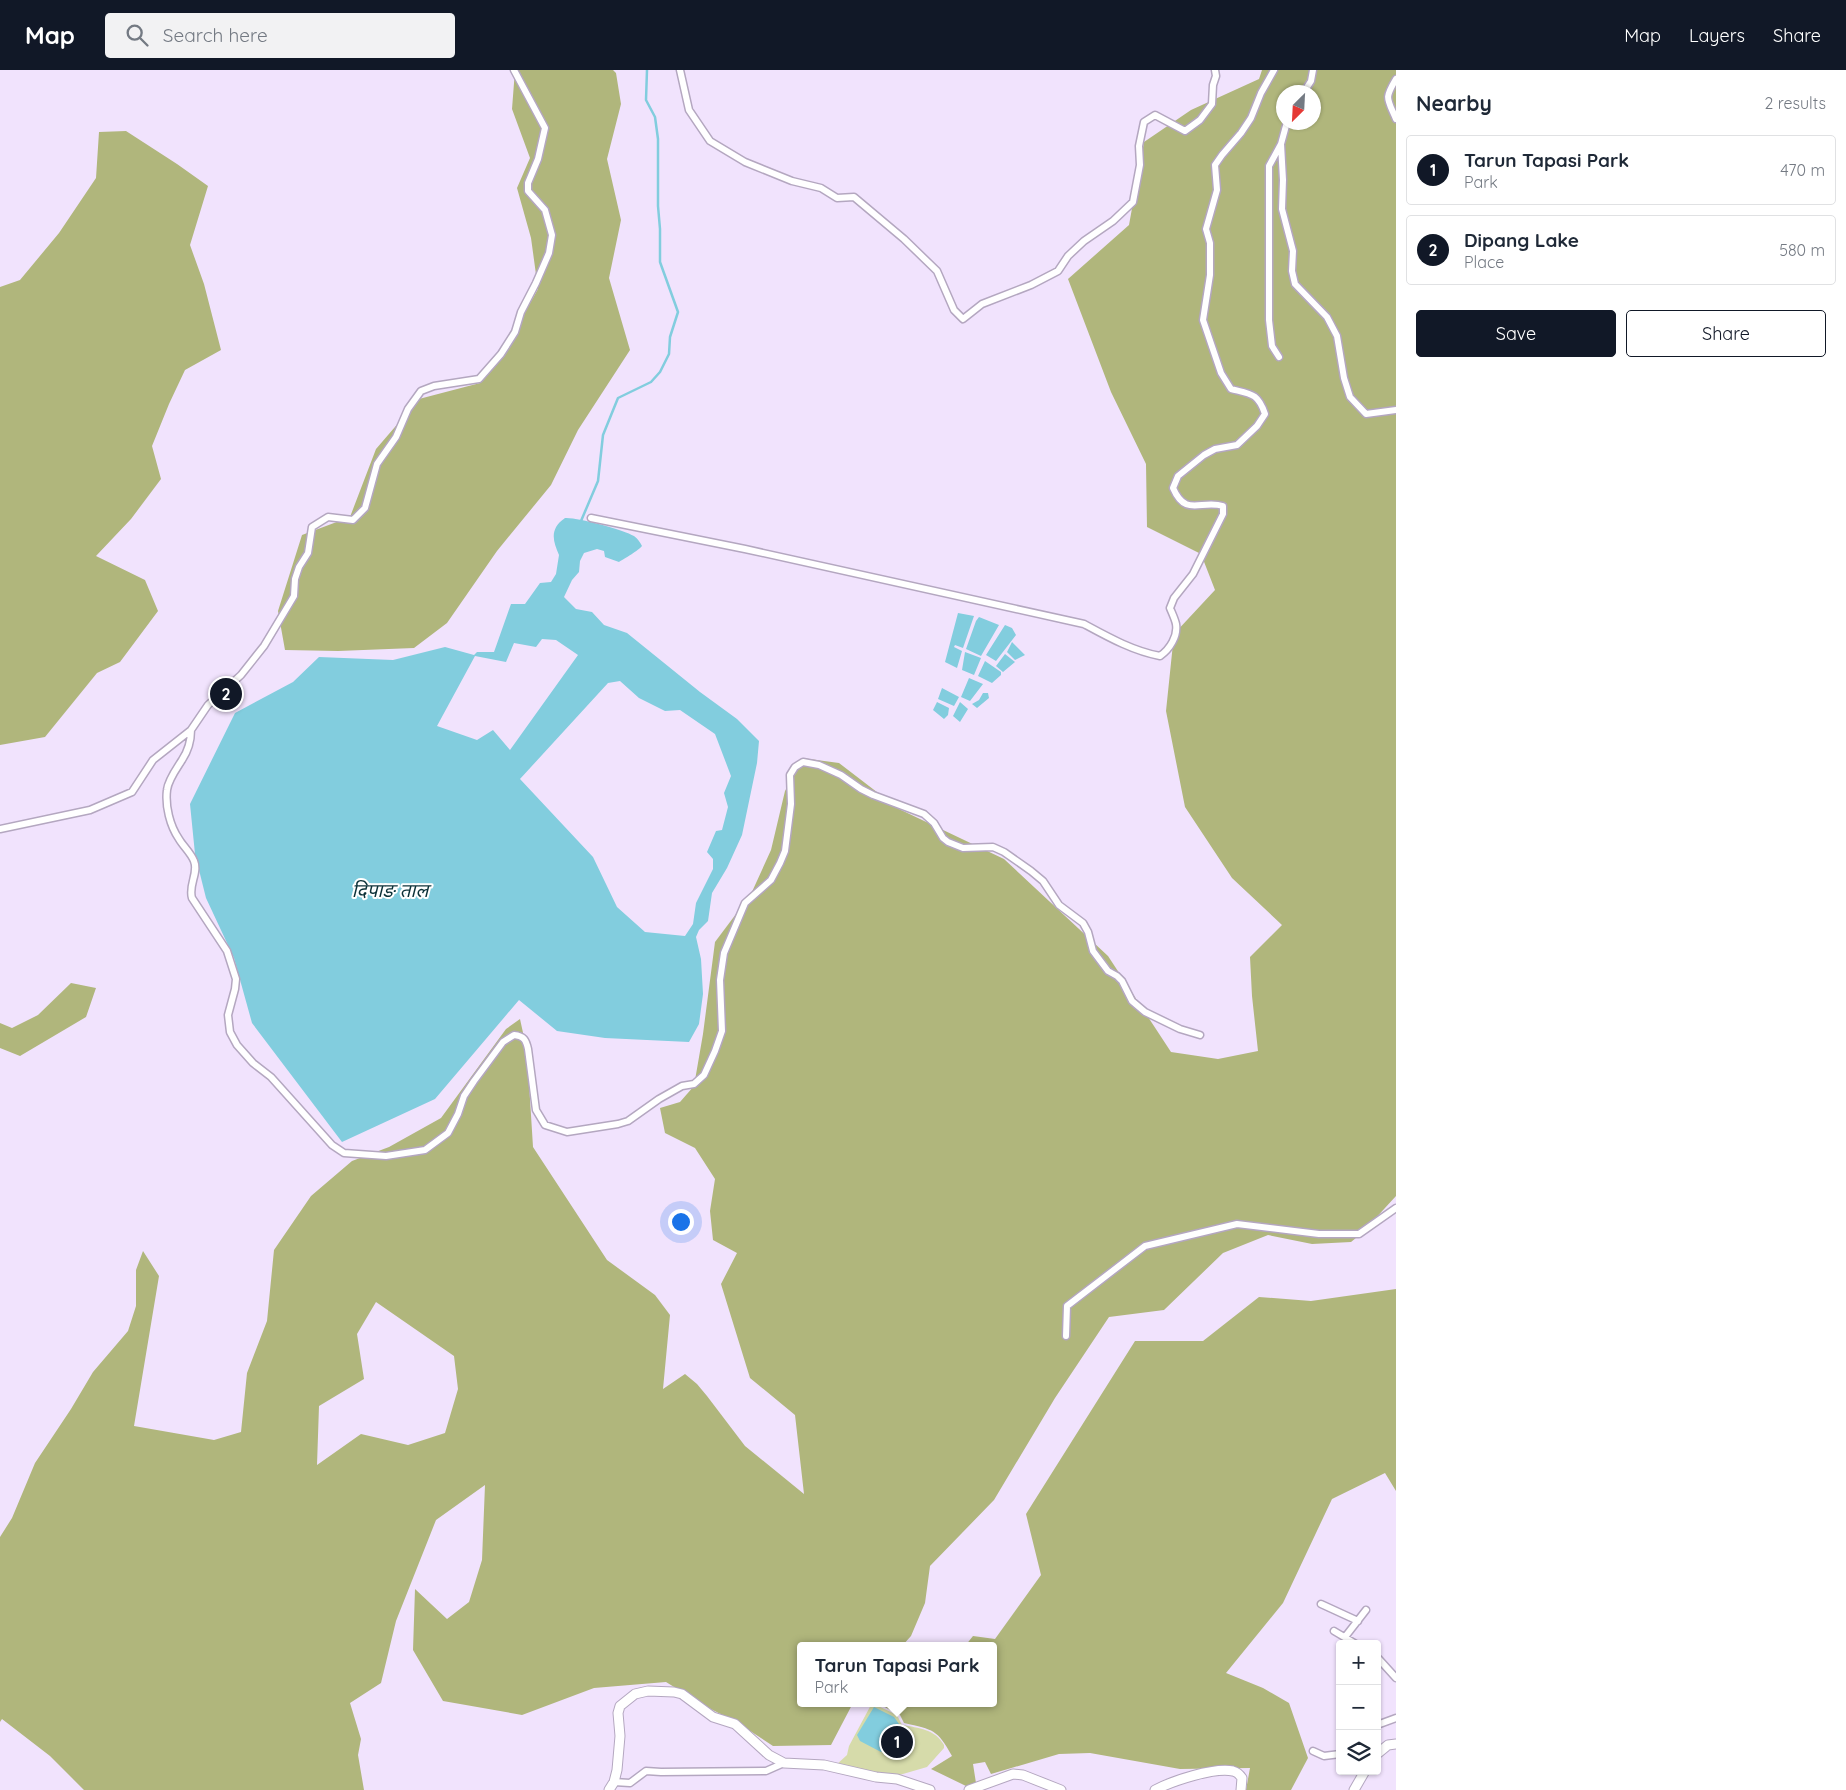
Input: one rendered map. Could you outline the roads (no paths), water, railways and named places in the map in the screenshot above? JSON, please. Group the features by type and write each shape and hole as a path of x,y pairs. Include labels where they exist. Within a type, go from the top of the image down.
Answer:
{"main road":[{"path":"609,1790 614,1782 617,1770 620,1736 618,1713 620,1706 635,1694 648,1691 682,1694 713,1717 735,1724 769,1754 784,1763 824,1765 876,1777 897,1779 930,1790"},
{"path":"1381,1751 1388,1745 1396,1744"},
{"path":"1155,1790 1168,1783 1189,1777 1206,1773 1232,1771 1238,1773 1242,1778 1241,1790"},
{"path":"969,1790 1013,1774 1023,1775 1061,1790"},
{"path":"1354,1790 1363,1775"}],"street":[{"path":"0,829 90,810 132,792 153,760 191,730 208,705 247,667 264,646 294,596 295,579 299,567 308,553 312,526 328,517 353,520 365,508 377,464 396,437 408,410 421,391 434,386 479,378 501,354 515,332 520,312 549,254 552,235 545,210 528,192 528,183 538,158 545,128 516,77 514,70"},
{"path":"680,70 688,110 710,141 745,162 792,181 821,188 837,198 854,197 904,239 937,271 954,310 963,319 982,304 1031,285 1058,271 1068,256 1084,241 1114,221 1133,202 1140,165 1139,146 1144,122 1156,115 1186,131 1200,120 1212,104 1213,85 1216,76 1215,70"},
{"path":"591,518 745,549 1084,624 1147,654 1160,656 1169,650 1175,635 1176,624 1170,608 1174,598 1193,574 1223,514 1223,506 1216,504 1199,507 1186,505 1177,498 1173,488 1178,476 1204,455 1215,449 1237,445 1257,426 1265,414 1261,401 1251,394 1231,389 1221,372 1203,320 1210,275 1210,243 1206,229 1217,190 1215,165 1251,118 1274,70"},
{"path":"1308,85 1313,70"},
{"path":"1396,79 1389,89 1387,97 1396,119"},
{"path":"1279,357 1272,346 1269,320 1269,166 1281,144 1285,130"},
{"path":"1281,144 1282,209 1293,251 1292,271 1295,284 1327,317 1337,336 1344,378 1350,397 1366,414 1396,410"},
{"path":"191,730 184,758 176,768 167,789 169,813 178,838 195,862 190,891 192,898 227,952 236,979 228,1015 230,1032 245,1055 271,1077 332,1144 344,1153 386,1156 425,1150 440,1141 448,1134 464,1096 474,1081 504,1042 514,1035 526,1040 536,1110 545,1125 554,1129 567,1132 628,1121 659,1099 682,1086 694,1084 704,1075 722,1031 720,989 721,964 724,953 745,903 771,880 785,851 791,804 790,775 795,767 803,762 841,775 860,789 924,814 934,823 943,838 948,842 963,848 993,848 1004,852 1043,881 1059,905 1082,923 1088,932 1093,950 1108,971 1122,981 1132,1001 1145,1012 1180,1029 1200,1035"},
{"path":"1066,1336 1068,1306 1145,1246 1236,1224 1319,1234 1359,1234 1396,1208"},
{"path":"1321,1604 1358,1621"},
{"path":"1345,1637 1366,1610"},
{"path":"1334,1631 1350,1640"},
{"path":"1381,1661 1396,1678"},
{"path":"1381,1724 1396,1718"},
{"path":"1313,1751 1324,1756 1336,1754"},
{"path":"614,1782 630,1783 646,1771 766,1771 784,1763"}],"water":[{"name":"दिपाङ ताल","path":"565,518 571,518 611,527 634,536 642,546 619,562 605,557 604,551 597,549 584,553 580,561 579,572 572,580 564,597 576,609 592,612 604,625 627,633 700,692 737,719 759,741 757,763 742,835 727,868 712,893 708,921 699,930 696,937 701,959 703,994 699,1024 689,1042 605,1038 557,1031 519,1000 435,1099 342,1142 252,1023 234,958 206,898 195,854 190,804 235,713 293,682 319,657 393,660 445,647 474,655 477,652 494,652 511,604 525,604 540,583 551,582 556,574 559,555 555,545 554,531","holes":["542,639 556,640 578,655 510,750 493,730 477,740 437,726 475,656 506,662 514,643 536,647","620,681 639,698 665,711 680,710 715,734 731,776 724,793 728,807 722,830 716,831 707,852 713,859 713,869 696,903 693,924 685,936 645,932 617,907 593,857 520,779 608,683"]},
{"path":"958,613 974,616 963,648 955,645 954,647 962,651 957,668 945,662"},
{"path":"979,617 999,625 981,656 966,649"},
{"path":"1005,625 1012,628 1016,635 996,661 986,655"},
{"path":"1012,642 1025,655 1015,660 1007,652"},
{"path":"965,652 981,658 974,675 962,670"},
{"path":"1005,654 1015,662 1003,672 996,666"},
{"path":"985,661 1001,672 1001,675 992,683 978,676"},
{"path":"969,678 983,684 970,701 961,697"},
{"path":"942,688 959,697 954,706 938,699"},
{"path":"983,693 988,693 989,698 977,708 972,704 979,700"},
{"path":"937,702 949,708 948,715 944,719 933,710"},
{"path":"960,702 968,709 960,722 953,716"},
{"path":"874,1707 894,1717 899,1724 889,1746 881,1752 860,1741 857,1735"}],"waterway":[{"path":"581,521 598,481 603,435 618,398 651,382 660,372 669,354 670,337 678,312 660,262 658,139 655,117 646,100 647,70"}],"place":[{"name":"Dipang Lake","path":"226,694"},
{"name":"Tarun Tapasi Park","path":"897,1742"}]}
